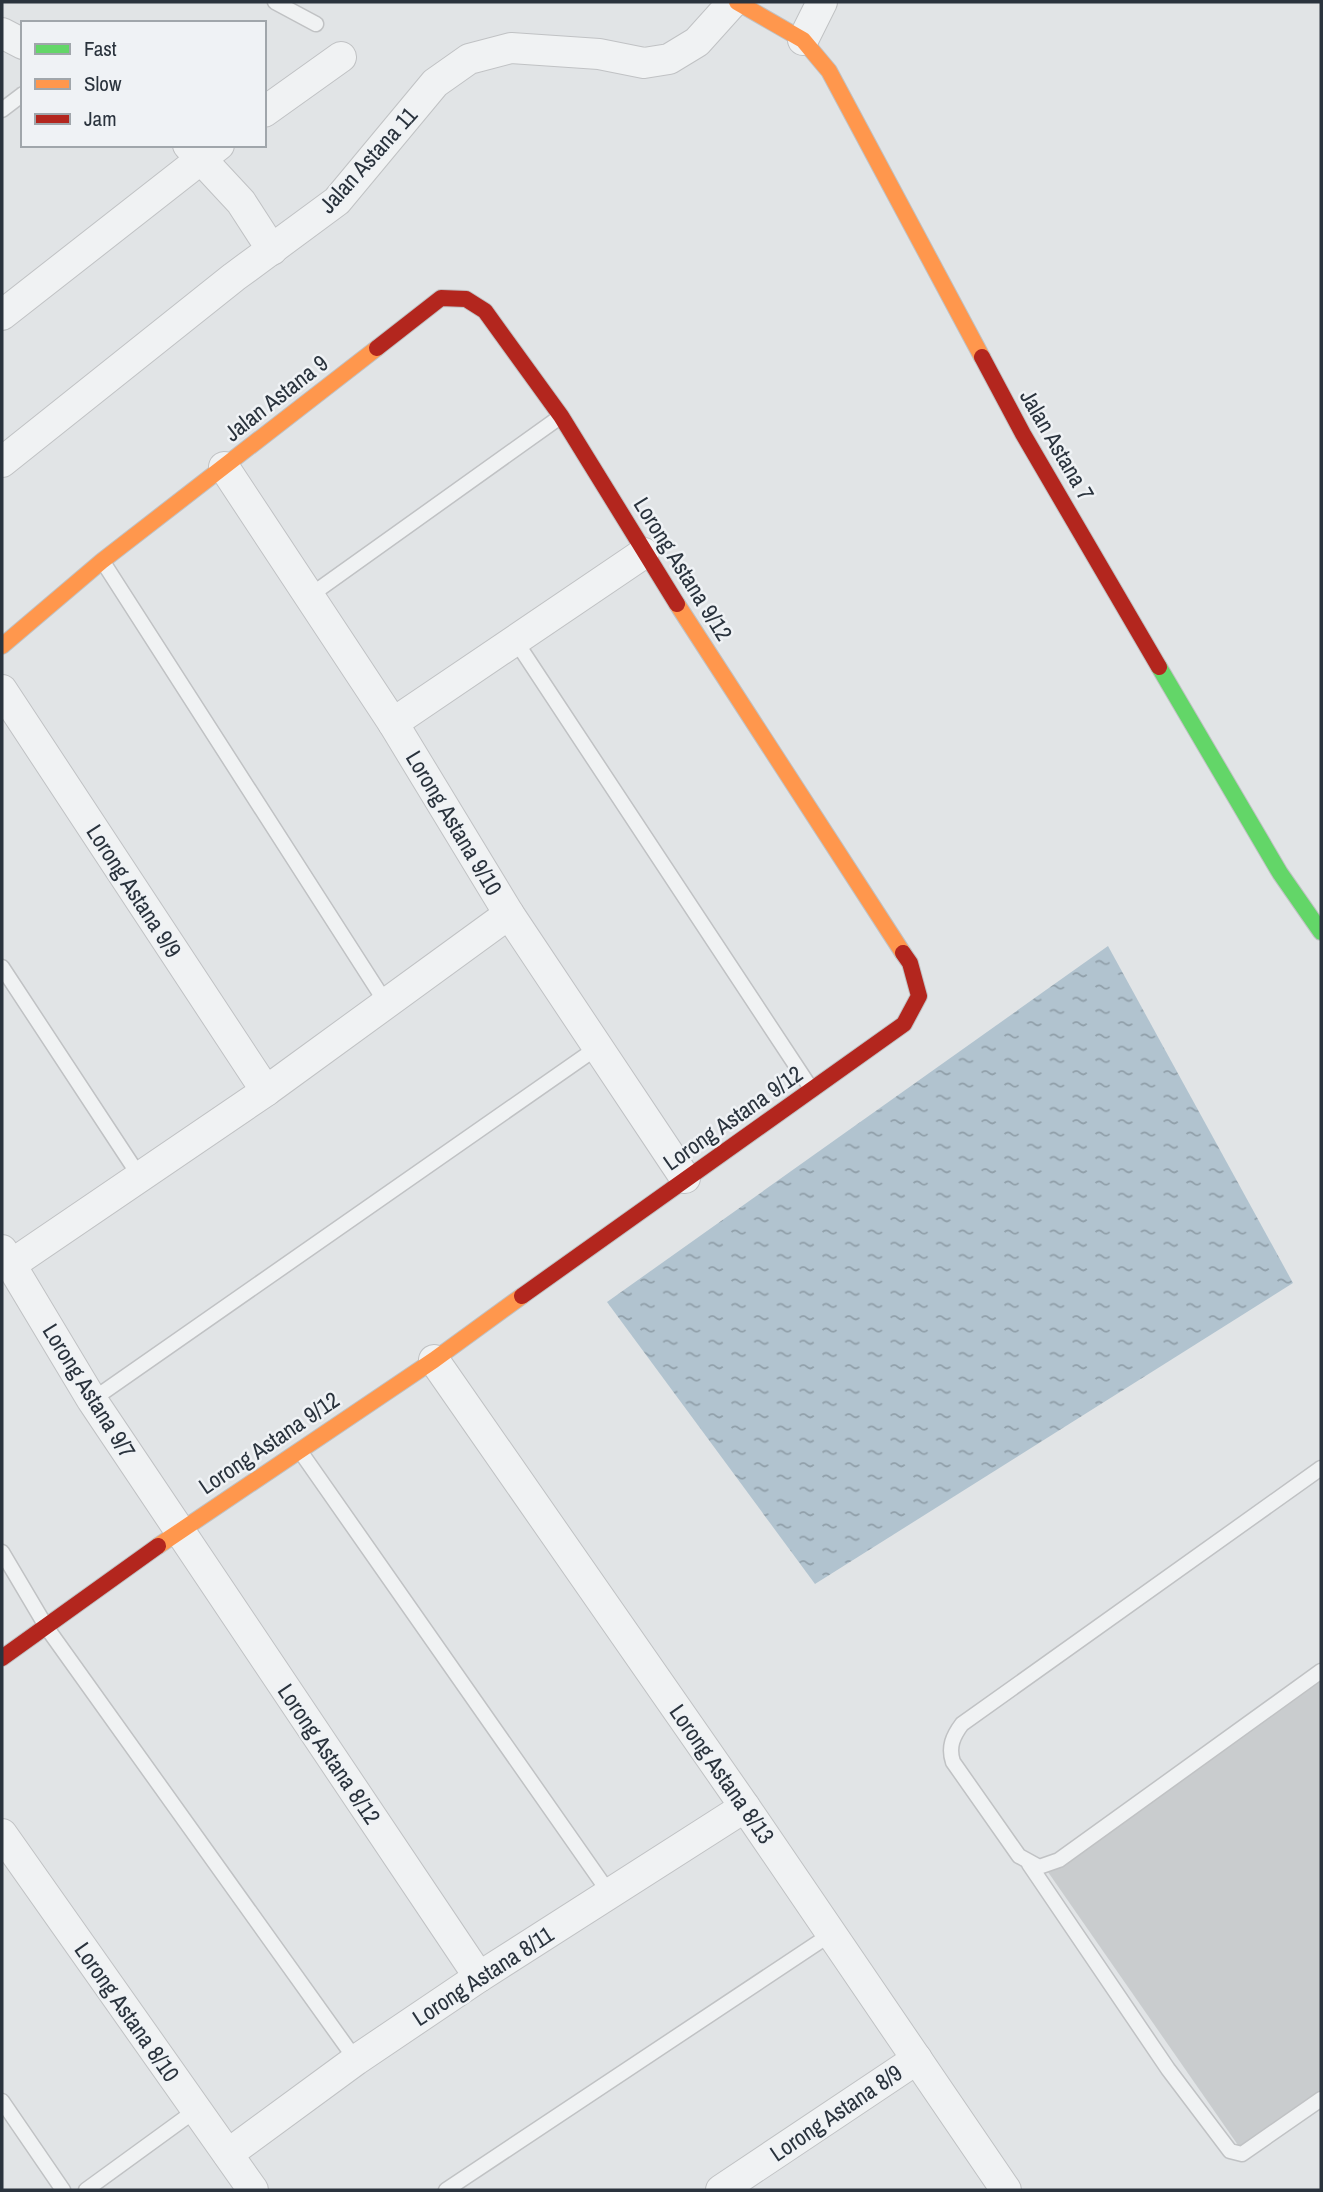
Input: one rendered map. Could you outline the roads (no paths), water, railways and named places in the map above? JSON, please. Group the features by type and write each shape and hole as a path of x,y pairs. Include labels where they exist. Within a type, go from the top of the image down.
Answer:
{"street":[{"name":"Jalan Astana 7","path":"735,2 803,40 829,71 1030,446 1280,873 1321,932"},
{"name":"Jalan Astana 11","path":"2,462 337,201 435,83 469,59 511,48 599,54 644,63 669,59 697,42 735,2"},
{"path":"803,40 822,2"},
{"path":"2,33 21,43"},
{"path":"266,111 341,57"},
{"path":"2,314 203,149 272,250"},
{"name":"Jalan Astana 9","path":"2,646 103,561 441,298 466,299 485,311 561,416"},
{"name":"Lorong Astana 9/12","path":"2,1658 180,1530 434,1360 685,1178 813,1091 904,1024 919,996 910,963 644,553 561,416"},
{"name":"Lorong Astana 9/10","path":"224,467 393,723 509,914 685,1178"},
{"path":"393,723 644,553"},
{"name":"Lorong Astana 9/9","path":"2,690 266,1091"},
{"path":"7,1257 140,1177 266,1091 509,914"},
{"name":"Lorong Astana 9/7","path":"7,1257 92,1400 180,1530"},
{"name":"Lorong Astana 8/13","path":"434,1360 746,1807 1004,2190"},
{"name":"Lorong Astana 8/12","path":"180,1530 479,1977"},
{"name":"Lorong Astana 8/11","path":"228,2154 356,2060 479,1977 746,1807"},
{"name":"Lorong Astana 8/10","path":"2,1834 253,2190"},
{"name":"Lorong Astana 8/9","path":"721,2190 917,2059"}],"lane":[{"path":"275,2 316,24"},
{"path":"2,110 21,96"},
{"path":"308,597 561,416"},
{"path":"103,561 386,1003"},
{"path":"515,640 813,1091"},
{"path":"2,967 140,1177"},
{"path":"92,1400 598,1046"},
{"path":"300,1451 610,1894"},
{"path":"1321,1468 962,1724 956,1732 950,1752 953,1762 1019,1856 1029,1864 1168,2068 1230,2151 1242,2154 1321,2099"},
{"path":"2,1552 47,1628 356,2060"},
{"path":"1029,1864 1039,1867 1059,1860 1321,1671"},
{"path":"446,2190 831,1934"},
{"path":"2,2101 63,2190"},
{"path":"86,2190 196,2110"}],"water":[{"path":"1108,946 1293,1283 815,1584 607,1302"}]}
